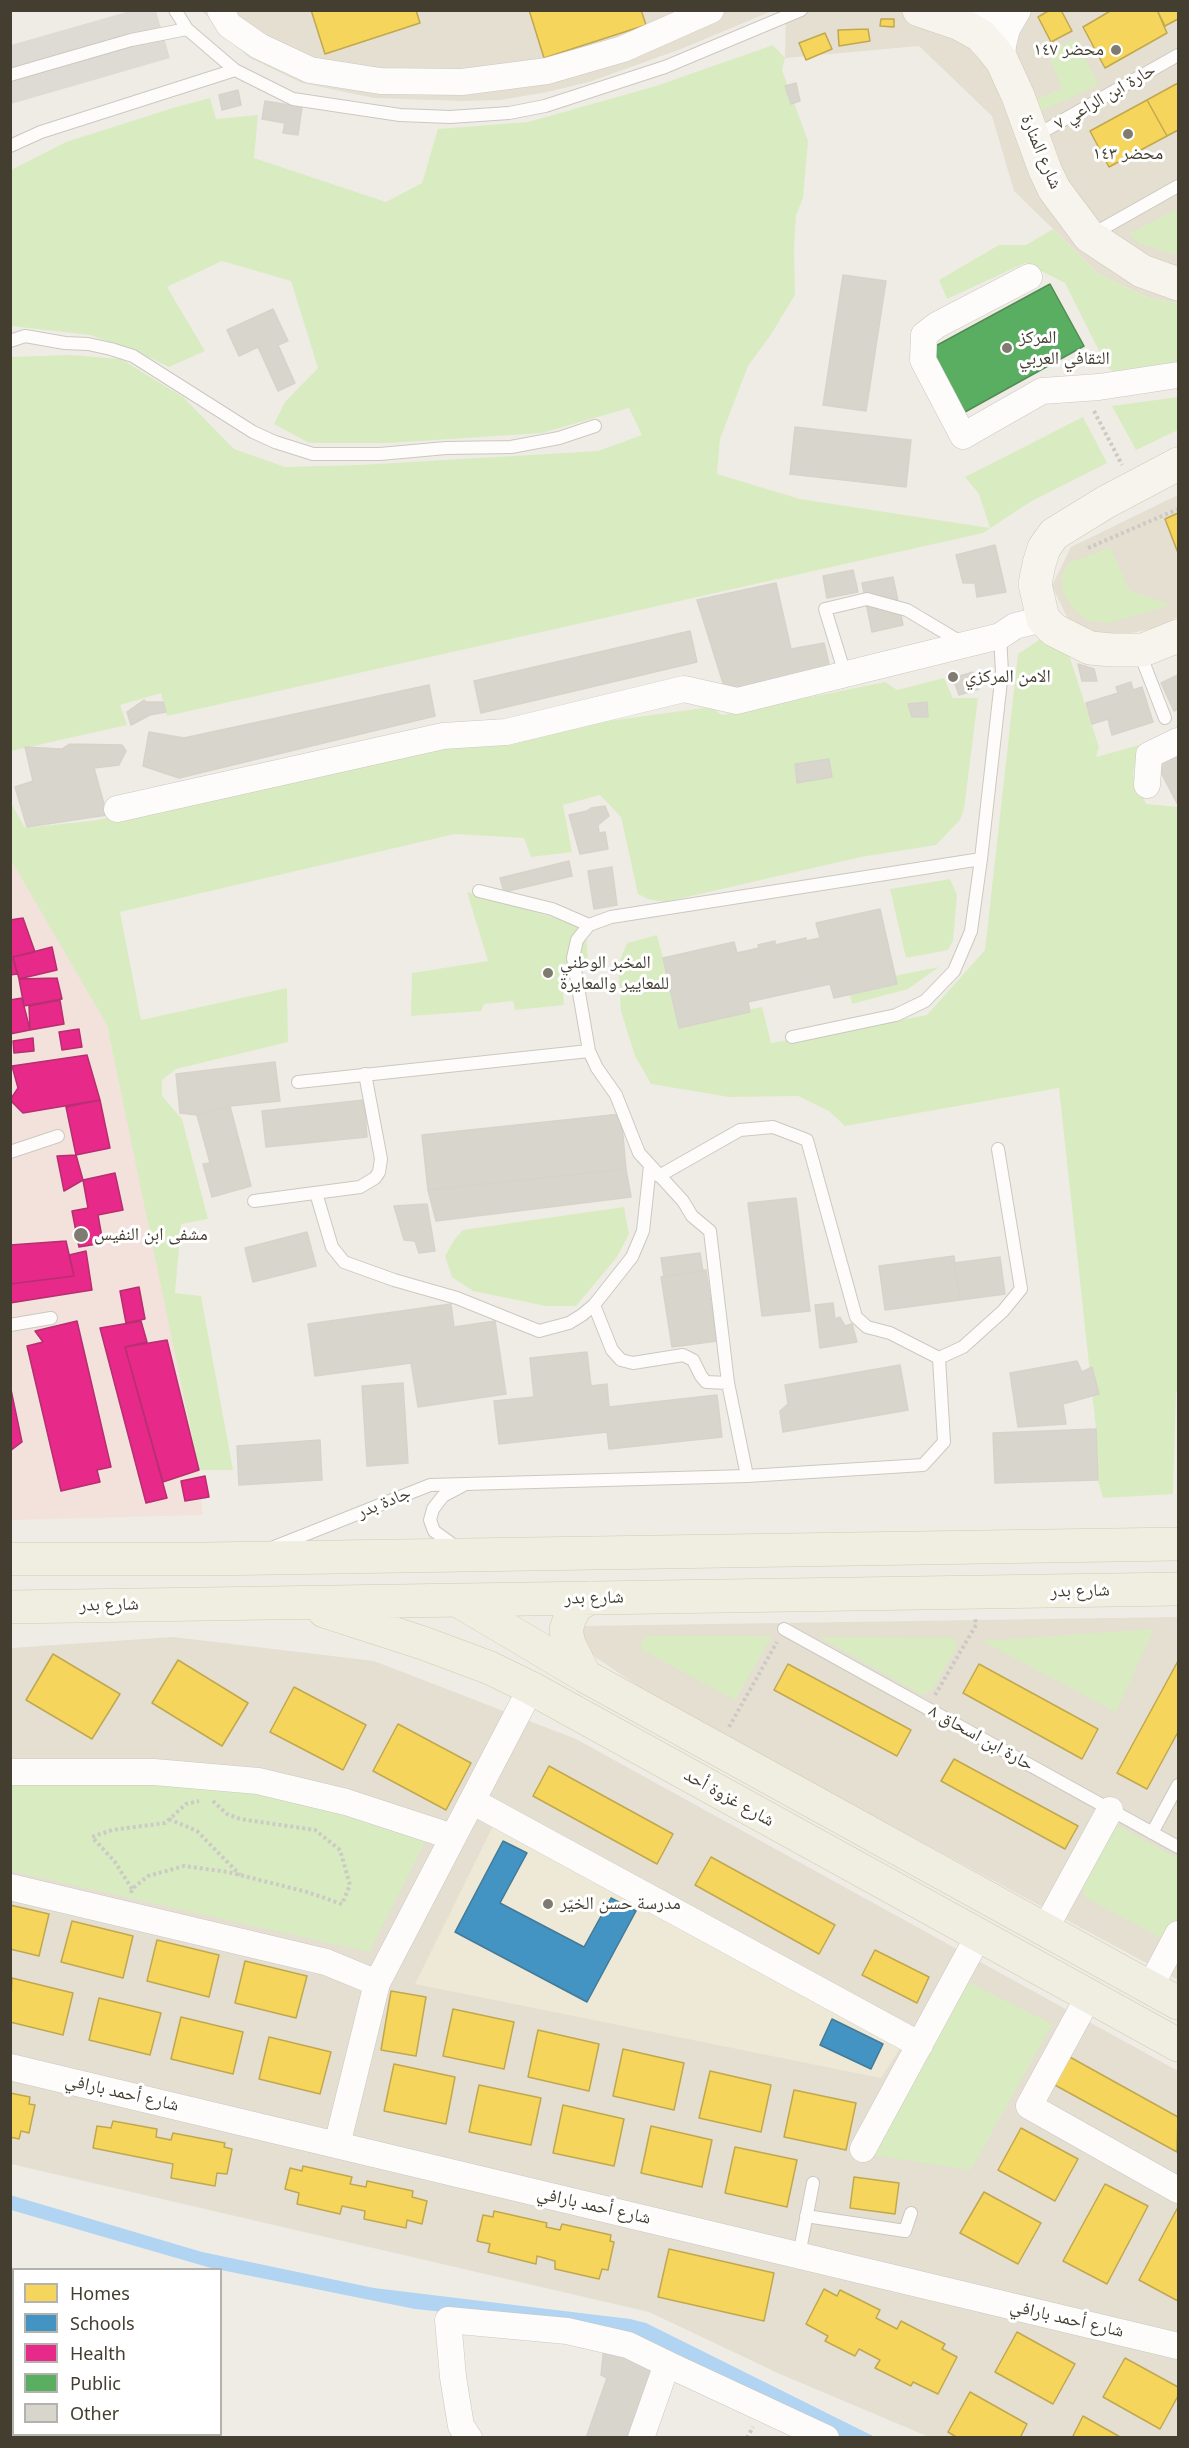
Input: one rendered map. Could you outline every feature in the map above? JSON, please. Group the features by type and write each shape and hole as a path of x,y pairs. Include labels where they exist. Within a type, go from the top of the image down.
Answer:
{"main road":[{"path":"10,1559 1179,1544"},
{"path":"471,1554 461,1576 457,1600 462,1636 490,1668"},
{"name":"شارع غزوة أحد","path":"384,1556 585,1676 1179,2003"},
{"name":"شارع بدر","path":"10,1606 1179,1589"},
{"path":"585,1676 569,1644 566,1630 570,1617 578,1605 590,1598"},
{"name":"شارع غزوة أحد","path":"260,1603 323,1610 490,1668 1179,2045"}],"street":[{"path":"220,10 229,25 259,46 310,70 380,81 462,82 558,68 622,49 711,10"},
{"name":"شارع المنارة","path":"919,10 960,24 980,35 1002,61 1054,189 1089,236 1142,271 1179,284"},
{"path":"960,24 1009,10"},
{"path":"1002,61 1007,29 1018,10"},
{"path":"1029,277 937,325 924,335 923,360 963,436 1042,391 1083,389 1179,375"},
{"path":"1179,464 1069,523 1054,534 1044,548 1035,584 1043,619 1054,630 1090,648 1138,650 1152,648 1179,636"},
{"path":"117,808 443,736 506,732 684,689 737,702 1000,636 1015,626 1043,619"},
{"path":"1147,785 1149,754 1179,741"},
{"path":"338,2145 377,1983 531,1689"},
{"path":"10,1772 154,1772 258,1781 346,1802 453,1837"},
{"path":"472,1801 920,2045"},
{"path":"1045,1929 1110,1810"},
{"path":"10,1887 326,1962 377,1983"},
{"path":"1150,1987 1179,1934"},
{"path":"863,2150 979,1935"},
{"path":"1089,1996 1029,2106 1179,2190"},
{"name":"شارع أحمد بارافي","path":"10,2067 1179,2346"},
{"path":"469,2438 461,2426 453,2377 448,2320 567,2331 628,2345 826,2438"},
{"path":"641,2438 667,2364"}],"lane":[{"path":"175,10 187,29 235,70 293,99 400,115 450,117 509,113 545,106 665,67 801,10"},
{"path":"10,75 131,40 187,29"},
{"name":"حارة ابن الراعي ٧","path":"1032,138 1179,55"},
{"path":"10,146 41,132 235,70"},
{"path":"1089,236 1179,186"},
{"path":"10,341 25,336 65,343 88,344 133,357 253,432 294,449 313,454 380,454 447,448 511,447 559,438 595,426"},
{"path":"845,674 825,609 867,599 907,610 965,644"},
{"path":"792,1037 896,1016 925,1001 954,970 971,931 981,859 1002,672 1000,636"},
{"path":"1138,650 1166,718"},
{"path":"747,1476 728,1383 710,1231 692,1216 683,1202 639,1153 616,1095 597,1068 589,1051 573,958 577,940 589,925 610,917 981,859"},
{"path":"479,891 552,909 589,925"},
{"path":"298,1082 589,1051"},
{"path":"254,1201 366,1186 379,1172 381,1159 365,1074"},
{"path":"659,1176 740,1130 773,1127 807,1140 855,1317 867,1327 890,1333 939,1358 963,1347 1003,1311 1022,1289 998,1149"},
{"path":"10,1152 58,1136"},
{"path":"316,1193 332,1247 339,1258 394,1280 457,1298 539,1331 569,1323 594,1305 632,1257 643,1232 650,1166"},
{"path":"594,1305 612,1350 621,1360 633,1363 683,1355 693,1360 706,1383 728,1383"},
{"path":"10,1325 51,1318"},
{"name":"جادة بدر","path":"248,1557 430,1485 747,1476 922,1465 944,1442 939,1358"},
{"path":"466,1484 443,1496 433,1509 430,1520 434,1531 446,1542 471,1554"},
{"name":"حارة ابن اسحاق ٨","path":"784,1629 1179,1847"},
{"path":"1152,1833 1179,1785"},
{"path":"799,2255 813,2183"},
{"path":"806,2216 905,2231 911,2213"}],"path":[{"path":"1083,389 1134,487"},
{"path":"1084,549 1179,509"},
{"path":"927,1708 976,1625"},
{"path":"740,1708 784,1629"},
{"path":"125,1915 132,1889 148,1876 184,1866 241,1876 307,1892 342,1904 350,1885 340,1850 315,1830 240,1819 227,1814 209,1798"},
{"path":"132,1889 115,1862 92,1837 112,1830 165,1823 186,1804 202,1800"},
{"path":"169,1819 197,1831 241,1876"}],"shaded area":[{"path":"130,11 156,11 170,58 11,104 11,45"},
{"path":"202,11 772,11 681,49 589,82 500,100 461,101 374,98 302,83 248,57"},
{"path":"786,11 1178,11 1178,303 1149,298 1098,274 1014,191 992,116 919,46 785,58"},
{"path":"1178,495 1178,617 1159,627 1100,640 1067,617 1052,586 1071,547"},
{"name":"مشفى ابن النفيس","path":"10,846 107,1025 196,1445 203,1515 11,1520"},
{"path":"1178,1617 1178,1980 660,1701 588,1652 582,1626"},
{"path":"173,1637 374,1661 576,1739 1178,2071 1178,2437 929,2437 780,2374 649,2312 11,2164 11,1648"},
{"name":"مدرسة حسن الخيّر","path":"494,1824 902,2045 881,2078 415,1984"}],"green space":[{"path":"1076,39 1098,85 1041,111 1036,100 1062,88 1047,53"},
{"path":"773,45 785,58 782,70 808,141 803,198 796,215 795,295 748,366 720,439 717,474 800,499 990,528 979,494 965,477 1083,417 1107,463 1030,502 983,533 167,716 161,693 120,705 127,725 11,751 10,357 70,355 121,359 183,397 234,449 285,467 598,451 642,435 629,408 542,433 389,443 309,443 274,424 285,402 318,368 291,281 222,261 167,287 205,351 169,367 140,353 90,335 11,326 11,170 66,142 210,98 216,119 258,115 254,158 386,202 422,183 438,129 528,122 656,86"},
{"path":"1178,208 1178,254 1167,253 1139,243 1129,234"},
{"path":"1053,229 1098,274 1149,298 1178,303 1178,364 1116,374 1107,367 1065,283 1025,263 947,299 939,280 999,245 1026,245"},
{"path":"1178,397 1178,430 1136,450 1112,406"},
{"path":"1110,548 1130,591 1170,605 1109,623 1089,621 1072,608 1063,592 1062,576 1067,564"},
{"path":"1045,636 1067,649 1099,747 1096,757 1139,745 1133,774 1146,804 1178,807 1178,1392 1176,1392 1173,1494 1103,1498 1098,1480 1096,1429 1059,1088 845,1126 829,1111 798,1096 729,1097 651,1084 635,1056 621,1011 618,965 627,943 657,935 680,1022 762,1007 771,1043 927,1015 985,950 1018,654"},
{"path":"944,678 953,698 978,698 964,809 960,820 936,845 861,857 665,902 648,899 638,894 621,817 600,795 563,805 572,852 531,857 524,838 455,834 120,912 141,1020 287,988 288,1042 176,1069 162,1080 162,1096 182,1119 208,1219 181,1224 175,1293 201,1296 233,1470 199,1470 107,1025 11,860 10,801 25,828 98,820 425,746 711,707 722,715 885,682 897,690"},
{"path":"950,879 957,895 953,941 948,950 906,958 890,889"},
{"path":"467,892 586,927 588,962 561,965 564,1005 515,1010 513,1001 484,1004 481,1011 411,1016 412,973 488,961"},
{"path":"939,967 908,989 852,1004 848,985"},
{"path":"624,1207 629,1234 617,1257 576,1306 546,1306 473,1291 452,1277 445,1256 463,1230"},
{"path":"1154,1629 1116,1712 982,1641"},
{"path":"644,1636 772,1636 735,1700 641,1649"},
{"path":"819,1637 954,1638 957,1646 933,1689 922,1695"},
{"path":"11,1778 236,1787 322,1805 426,1840 369,1952 11,1871"},
{"path":"1119,1826 1178,1859 1178,1917 1169,1934 1161,1938 1085,1897 1080,1882 1108,1831"},
{"path":"967,1982 1052,2024 971,2170 872,2155"}],"water":[{"path":"10,2195 202,2252 374,2288 630,2319 646,2323 875,2437 841,2437 638,2337 572,2325 415,2309 222,2270 222,2268 211,2268 11,2210"}],"building: Homes":[{"path":"311,10 416,10 420,23 325,54"},
{"path":"529,10 641,10 646,25 544,58"},
{"path":"1050,10 1061,10 1072,31 1051,42 1038,17"},
{"name":"محضر ١٤٧","path":"1112,10 1157,10 1167,33 1105,68 1083,27"},
{"path":"1157,10 1178,10 1178,19 1165,26"},
{"path":"881,19 894,19 894,27 880,26"},
{"path":"868,29 870,41 839,46 838,30"},
{"path":"825,33 832,49 806,60 799,43"},
{"path":"1178,83 1178,130 1167,136 1147,100"},
{"name":"محضر ١٤٣","path":"1147,100 1167,136 1109,167 1090,131"},
{"path":"1178,513 1178,553 1165,519"},
{"path":"53,1654 120,1694 92,1739 26,1700"},
{"path":"178,1660 248,1703 222,1746 152,1703"},
{"path":"1178,1661 1178,1732 1147,1789 1117,1773"},
{"path":"788,1664 911,1730 897,1756 774,1690"},
{"path":"979,1664 1098,1729 1082,1759 963,1693"},
{"path":"294,1687 366,1725 343,1770 270,1732"},
{"path":"398,1724 471,1763 446,1810 373,1771"},
{"path":"954,1759 1078,1826 1065,1849 941,1781"},
{"path":"549,1766 673,1834 657,1864 533,1796"},
{"path":"711,1857 835,1925 819,1954 695,1885"},
{"path":"10,1905 49,1914 39,1956 10,1949"},
{"path":"72,1921 133,1936 123,1978 61,1962"},
{"path":"157,1940 219,1955 209,1997 147,1981"},
{"path":"875,1950 929,1977 917,2003 862,1975"},
{"path":"245,1961 307,1976 296,2018 235,2003"},
{"path":"12,1978 73,1993 63,2035 10,2022"},
{"path":"391,1991 426,1997 416,2056 381,2050"},
{"path":"99,1998 161,2013 150,2055 89,2040"},
{"path":"453,2009 514,2022 504,2069 443,2056"},
{"path":"181,2017 243,2032 233,2074 171,2059"},
{"path":"538,2030 599,2044 589,2091 528,2077"},
{"path":"269,2037 331,2052 320,2094 259,2079"},
{"path":"623,2049 684,2063 674,2110 613,2096"},
{"path":"1068,2056 1178,2117 1177,2152 1053,2084"},
{"path":"394,2064 455,2077 446,2124 384,2111"},
{"path":"710,2071 771,2085 761,2132 699,2118"},
{"path":"479,2085 541,2098 531,2145 469,2132"},
{"path":"794,2090 856,2103 846,2150 784,2137"},
{"path":"10,2093 30,2097 29,2104 35,2105 29,2133 21,2131 19,2139 10,2137"},
{"path":"563,2105 624,2119 614,2166 553,2153"},
{"path":"113,2121 157,2129 156,2137 171,2140 173,2133 225,2143 224,2147 232,2149 227,2174 217,2173 215,2186 171,2178 173,2164 93,2148 97,2126 111,2128"},
{"path":"651,2126 712,2140 702,2187 641,2173"},
{"path":"1021,2128 1078,2159 1055,2201 998,2170"},
{"path":"735,2147 797,2160 787,2207 725,2193"},
{"path":"303,2166 352,2177 350,2184 366,2187 367,2181 413,2191 412,2197 427,2201 422,2224 407,2220 406,2228 364,2219 365,2211 342,2206 340,2214 297,2204 299,2193 285,2189 290,2168 302,2171"},
{"path":"854,2177 899,2183 895,2214 850,2208"},
{"path":"1105,2184 1148,2206 1107,2284 1063,2261"},
{"path":"984,2192 1041,2223 1018,2264 960,2233"},
{"path":"1178,2207 1178,2301 1139,2280"},
{"path":"494,2211 547,2223 546,2227 560,2230 562,2224 611,2235 610,2241 614,2242 608,2270 602,2269 599,2279 555,2269 555,2261 537,2256 536,2264 488,2252 490,2244 477,2241 483,2215 493,2217"},
{"path":"669,2249 774,2273 764,2321 658,2297"},
{"path":"824,2289 837,2296 840,2290 880,2310 876,2318 897,2329 901,2321 945,2344 942,2349 957,2357 938,2394 913,2382 911,2386 875,2368 880,2360 859,2349 855,2356 825,2341 828,2336 806,2324"},
{"path":"1017,2332 1075,2364 1053,2404 995,2372"},
{"path":"1125,2358 1178,2387 1178,2396 1160,2429 1103,2397"},
{"path":"970,2392 1027,2424 1020,2438 958,2438 948,2432"},
{"path":"1083,2416 1122,2438 1072,2438"}],"building: Schools":[{"path":"503,1841 527,1853 500,1903 584,1947 611,1898 636,1911 587,2002 455,1932"},
{"path":"832,2019 883,2044 871,2069 820,2045"}],"building: Health":[{"path":"23,918 35,952 13,957 17,974 10,975 10,920"},
{"path":"52,947 57,970 19,979 13,957"},
{"path":"57,978 62,999 24,1006 19,979"},
{"path":"22,998 30,1030 10,1034 10,1000"},
{"path":"60,1000 64,1024 30,1030 29,1006"},
{"path":"79,1029 82,1047 62,1050 59,1032"},
{"path":"33,1038 34,1051 14,1053 13,1041"},
{"path":"87,1055 100,1100 23,1113 10,1100 18,1088 12,1066"},
{"path":"100,1100 110,1148 76,1155 66,1107"},
{"path":"76,1155 83,1180 64,1191 57,1156"},
{"path":"115,1173 123,1210 98,1215 103,1243 79,1247 72,1211 88,1208 83,1180"},
{"path":"66,1241 74,1276 10,1284 10,1245"},
{"path":"86,1251 92,1290 10,1303 10,1284 74,1276 69,1255"},
{"path":"139,1287 145,1319 126,1323 120,1291"},
{"path":"77,1321 111,1467 97,1470 100,1482 61,1491 27,1346 43,1342 35,1331"},
{"path":"141,1321 147,1342 125,1347 167,1498 146,1503 100,1328"},
{"path":"167,1340 199,1470 163,1482 125,1347"},
{"path":"10,1385 22,1442 10,1451"},
{"path":"205,1476 209,1497 185,1501 181,1481"}],"building: Public":[{"name":"المركز الثقافي العربي","path":"1050,284 1084,346 965,412 930,349"}],"building: Other":[{"path":"796,83 800,101 791,104 785,86"},
{"path":"238,90 241,105 222,110 219,95"},
{"path":"265,101 302,107 298,135 283,133 285,123 262,119"},
{"path":"843,275 886,281 866,411 823,405"},
{"path":"273,309 288,341 278,345 295,383 278,391 258,347 239,356 227,330"},
{"path":"795,427 911,440 906,487 790,474"},
{"path":"995,545 1006,592 977,597 975,583 963,583 956,555"},
{"path":"853,570 858,592 827,598 823,576"},
{"path":"893,577 903,625 872,632 862,583"},
{"path":"776,583 791,649 824,643 830,668 730,689 723,683 697,600"},
{"path":"690,631 697,662 481,713 474,681"},
{"path":"1078,664 1094,669 1097,681 1082,681"},
{"path":"973,672 979,689 959,695 953,678"},
{"path":"1178,675 1178,709 1174,711 1161,683"},
{"path":"1131,682 1133,690 1142,687 1153,722 1112,735 1108,719 1092,724 1086,703 1118,693 1116,687"},
{"path":"429,685 435,716 179,778 143,766 149,732 184,738"},
{"path":"144,700 163,702 166,712 150,715 131,725 127,712"},
{"path":"927,702 928,717 912,717 908,704"},
{"path":"70,744 122,745 126,751 119,765 94,768 107,815 27,827 15,787 33,781 25,747 62,749"},
{"path":"1178,753 1178,805 1157,765"},
{"path":"829,759 832,777 797,783 795,764"},
{"path":"605,806 609,816 598,825 599,833 605,832 608,849 580,854 569,815"},
{"path":"569,861 572,876 504,892 500,878"},
{"path":"612,867 617,905 594,909 588,871"},
{"path":"880,909 897,984 834,998 830,984 748,1002 750,1012 679,1028 663,958 734,942 737,953 759,948 758,945 775,941 775,945 806,938 806,941 820,938 816,923"},
{"path":"275,1062 280,1101 230,1106 197,1115 180,1113 176,1074"},
{"path":"364,1100 367,1137 266,1147 262,1111"},
{"path":"230,1106 251,1186 212,1197 203,1164 210,1163 197,1115"},
{"path":"621,1114 626,1169 428,1190 422,1135"},
{"path":"626,1169 631,1197 436,1221 428,1190"},
{"path":"796,1198 810,1311 762,1316 748,1203"},
{"path":"427,1204 435,1251 419,1253 415,1241 404,1240 394,1206"},
{"path":"307,1232 316,1266 253,1282 245,1248"},
{"path":"700,1253 703,1271 664,1277 661,1258"},
{"path":"954,1256 960,1300 885,1310 879,1266"},
{"path":"1000,1257 1005,1294 960,1300 954,1263"},
{"path":"706,1270 717,1341 672,1347 661,1277"},
{"path":"833,1303 835,1319 840,1317 845,1326 852,1324 857,1342 820,1348 815,1305"},
{"path":"451,1304 454,1327 495,1321 506,1394 418,1407 411,1363 315,1376 308,1324"},
{"path":"587,1352 591,1386 607,1384 609,1407 717,1395 722,1437 609,1449 607,1432 499,1444 494,1401 534,1397 530,1358"},
{"path":"1077,1361 1082,1372 1092,1367 1099,1394 1063,1404 1066,1424 1018,1427 1010,1373"},
{"path":"900,1365 908,1410 783,1432 780,1411 788,1404 785,1385"},
{"path":"403,1383 408,1463 367,1466 362,1386"},
{"path":"1096,1429 1098,1480 995,1483 993,1433"},
{"path":"320,1440 322,1480 239,1485 237,1446"},
{"path":"604,2347 630,2356 658,2375 638,2438 586,2438 607,2378 601,2375"}],"place":[{"name":"محضر ١٤٧","path":"1116,50"},
{"name":"محضر ١٤٣","path":"1128,134"},
{"name":"المركز الثقافي العربي","path":"1007,348"},
{"name":"الامن المركزي","path":"953,677"},
{"name":"المخبر الوطني للمعايير والمعايرة","path":"548,973"},
{"name":"مشفى ابن النفيس","path":"81,1235"},
{"name":"مدرسة حسن الخيّر","path":"548,1904"}]}
